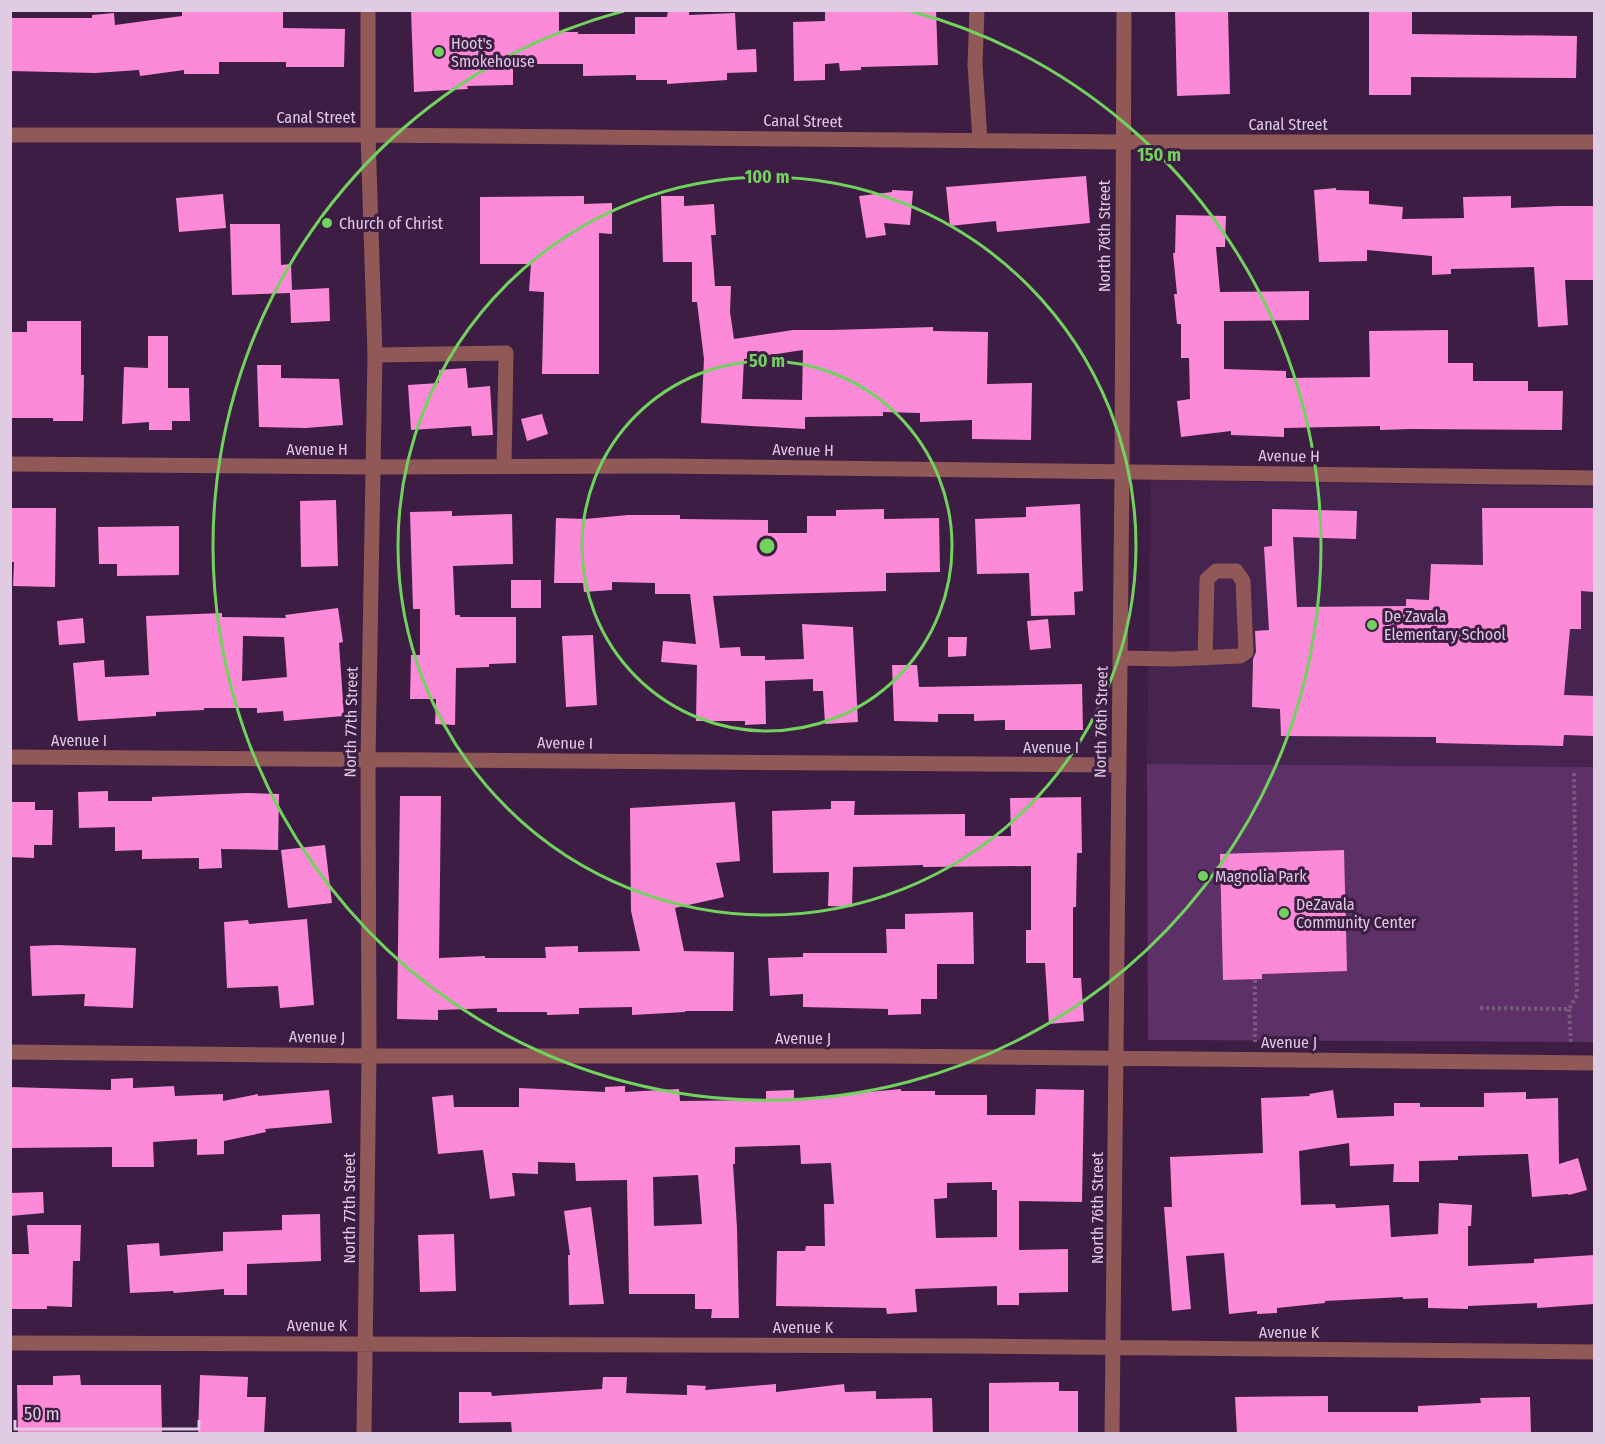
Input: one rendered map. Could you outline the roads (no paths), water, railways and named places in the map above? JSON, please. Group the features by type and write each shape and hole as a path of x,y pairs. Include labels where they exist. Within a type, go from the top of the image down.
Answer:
{"street":[{"name":"North 77th Street","path":"364,1434 369,1056 368,759 375,356 368,135 368,10"},
{"path":"977,10 975,64 980,141"},
{"name":"North 76th Street","path":"1112,1434 1122,473 1124,10"},
{"name":"Canal Street","path":"10,135 368,135 1122,142 1594,142"},
{"path":"375,356 506,353 504,466"},
{"name":"Avenue H","path":"10,464 504,466 1594,478"},
{"path":"1120,657 1205,658 1240,656 1246,652 1243,581 1236,571 1216,571 1207,579 1205,658"},
{"name":"Avenue I","path":"10,757 1119,765"},
{"name":"Avenue J","path":"10,1052 369,1056 882,1056 1594,1063"},
{"name":"Avenue K","path":"10,1343 971,1346 1594,1352"}],"place":[{"name":"Hoot's Smokehouse","path":"439,52"},
{"name":"Church of Christ","path":"327,223"},
{"name":"De Zavala Elementary School","path":"1372,625"},
{"name":"Magnolia Park","path":"1203,876"},
{"name":"DeZavala Community Center","path":"1284,913"}]}
